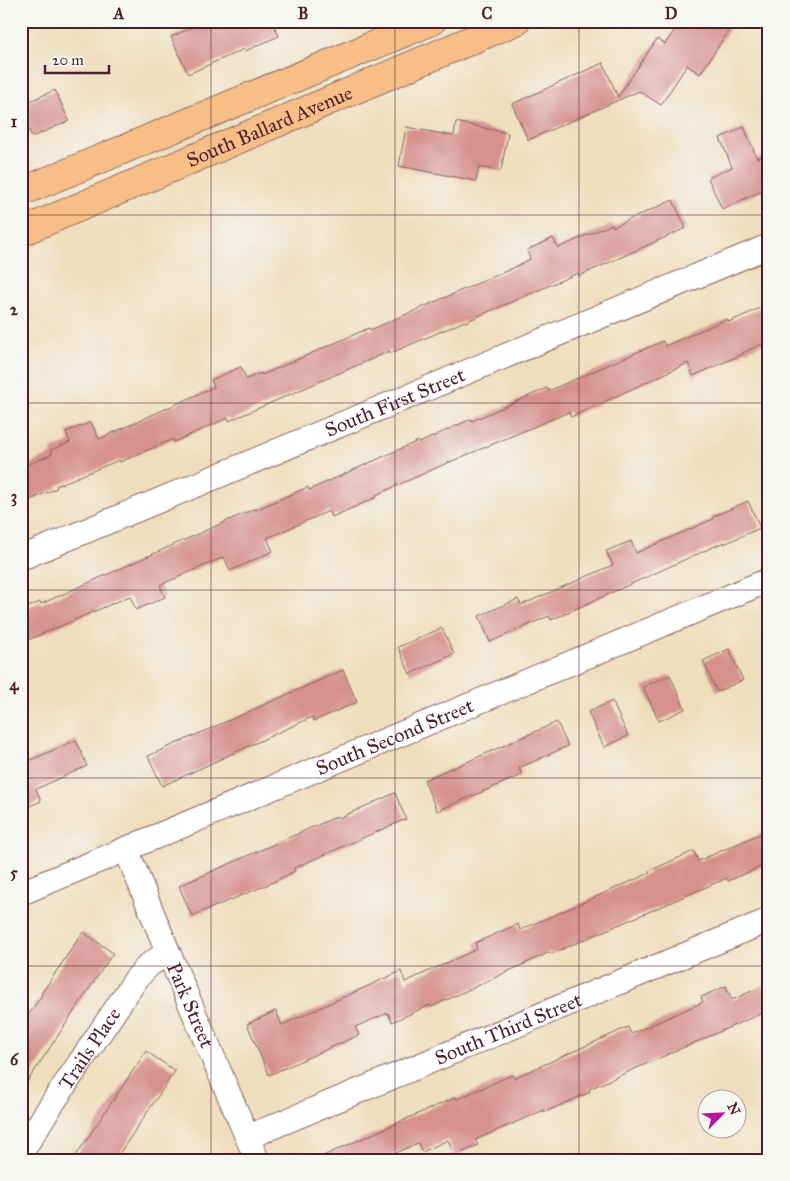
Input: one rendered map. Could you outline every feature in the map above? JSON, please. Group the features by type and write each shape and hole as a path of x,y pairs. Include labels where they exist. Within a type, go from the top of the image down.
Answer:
{"main road":[{"name":"South Ballard Avenue","path":"21,192 432,21"},
{"name":"South Ballard Avenue","path":"21,232 476,29 516,21"}],"street":[{"name":"South First Street","path":"21,558 769,246"},
{"name":"South Second Street","path":"21,893 769,580"},
{"name":"Park Street","path":"126,849 257,1160"},
{"name":"South Third Street","path":"248,1137 769,920"},
{"name":"Trails Place","path":"21,1153 136,979 150,965 168,952"}],"building":[{"path":"206,21 272,21 279,36 188,74 171,37"},
{"path":"681,21 717,21 729,30 700,74 687,65 661,105 639,91 528,140 512,104 603,63 618,97 657,39 665,44"},
{"path":"55,90 69,121 32,137 21,113 21,105"},
{"path":"456,122 508,133 501,171 479,167 476,181 399,166 406,127 454,136"},
{"path":"744,127 757,158 769,152 769,188 722,209 708,178 732,167 720,138"},
{"path":"673,200 686,228 579,276 578,273 391,353 390,351 229,421 228,418 174,442 173,439 120,462 119,460 56,486 57,488 21,504 21,468 52,454 51,450 70,442 66,432 91,422 99,439 214,387 211,380 241,367 246,379 261,373 262,375 513,268 530,259 527,250 553,238 558,248 612,224 613,227"},
{"path":"769,304 769,341 743,354 693,376 688,363 571,417 569,412 438,467 332,517 329,511 267,538 273,551 230,571 224,557 160,585 165,597 136,610 130,596 21,643 21,610 40,602 41,604 254,509 308,487 309,490 471,419 472,421 547,388 548,391 663,341 665,346 727,319 729,322"},
{"path":"748,501 760,528 724,544 724,542 551,620 549,616 490,642 479,616 518,599 521,605 613,565 606,551 631,541 636,553 713,519 712,517"},
{"path":"442,628 454,654 410,674 398,647"},
{"path":"729,649 743,680 717,692 703,661"},
{"path":"343,670 357,702 314,721 312,717 162,786 148,756"},
{"path":"670,675 685,709 659,721 643,687"},
{"path":"612,701 628,736 604,747 588,712"},
{"path":"557,722 568,746 519,768 522,775 437,811 424,780"},
{"path":"76,740 87,766 36,789 41,801 21,810 21,756 24,763"},
{"path":"395,793 406,819 294,868 295,871 269,884 192,916 179,886"},
{"path":"769,830 769,863 728,881 727,878 551,954 550,952 431,1007 430,1005 392,1022 388,1013 355,1027 359,1035 269,1075 247,1024 276,1011 282,1025 401,971 405,982 477,949 475,943 518,924 520,930 650,873 649,871 694,851 698,861"},
{"path":"83,932 113,953 21,1091 21,1026"},
{"path":"769,983 769,1010 589,1089 590,1092 545,1112 544,1110 475,1140 478,1145 455,1156 448,1140 422,1152 418,1143 380,1160 314,1160 456,1097 457,1099 512,1075 514,1078 628,1027 631,1034 703,1002 701,997 726,986 732,1000"},
{"path":"146,1051 175,1071 115,1160 73,1160"}]}
